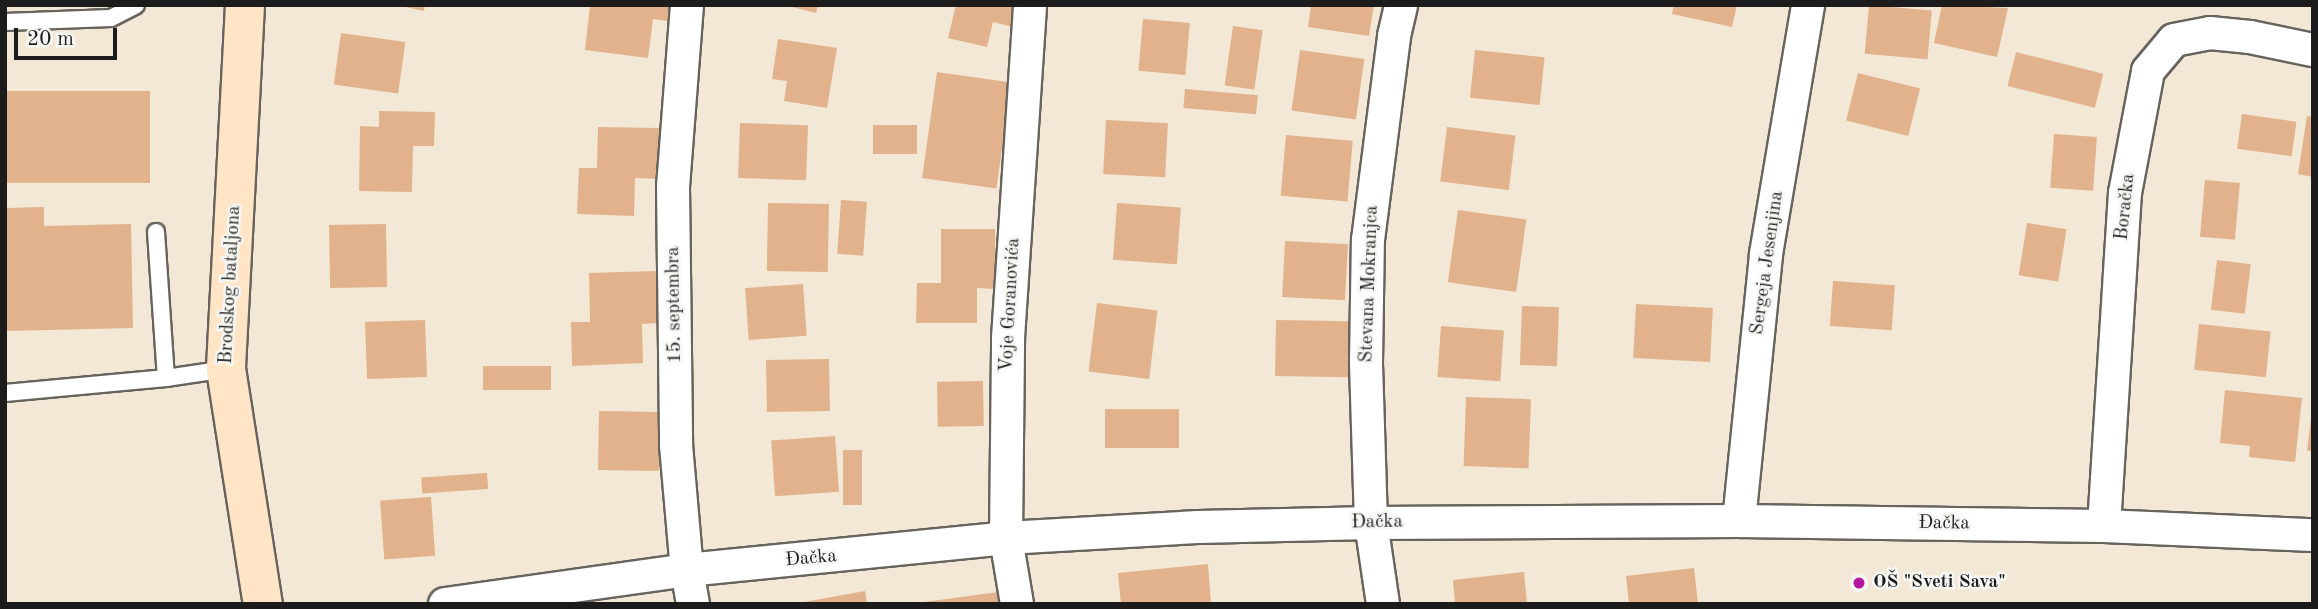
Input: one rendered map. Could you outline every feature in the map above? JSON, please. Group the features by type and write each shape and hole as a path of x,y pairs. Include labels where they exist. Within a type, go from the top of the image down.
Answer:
{"street":[{"name":"Brodskog bataljona","path":"244,5 226,369 263,604"},
{"name":"15. septembra","path":"687,5 673,187 676,445 687,570 693,604"},
{"name":"Voje Goranovića","path":"1017,604 1006,538 1007,338 1030,5"},
{"name":"Stevana Mokranjca","path":"1383,604 1371,523 1366,362 1368,240 1394,36 1401,5"},
{"name":"Sergeja Jesenjina","path":"1739,522 1766,254 1808,5"},
{"name":"Boračka","path":"2104,526 2125,193 2148,71 2174,40 2210,33 2250,37 2313,50"},
{"name":"Đačka","path":"445,604 687,570 1006,538 1198,527 1371,523 1739,522 2104,526 2313,535"}],"lane":[{"path":"5,22 111,18 136,5"},
{"path":"156,232 166,378"},
{"path":"5,393 166,378 226,369"}],"building":[{"path":"396,5 425,5 424,11"},
{"path":"590,5 676,5 674,22 653,19 648,58 585,50"},
{"path":"784,5 818,5 816,13"},
{"path":"956,5 1018,5 1013,27 993,22 987,47 948,38"},
{"path":"1311,5 1374,5 1369,36 1308,27"},
{"path":"1674,5 1737,5 1732,27 1672,14"},
{"path":"1869,5 1932,10 1927,59 1865,54"},
{"path":"1942,5 2008,8 1997,57 1934,43"},
{"path":"1143,19 1190,23 1185,75 1138,71"},
{"path":"1233,26 1263,30 1254,90 1225,85"},
{"path":"341,33 405,42 398,94 334,84"},
{"path":"778,39 837,48 827,108 784,101 787,81 772,79"},
{"path":"1300,50 1364,59 1356,119 1292,110"},
{"path":"1475,50 1545,57 1540,105 1470,98"},
{"path":"2016,52 2103,74 2095,108 2008,86"},
{"path":"937,72 1011,82 996,188 922,178"},
{"path":"1858,73 1920,88 1908,136 1846,121"},
{"path":"1185,89 1258,95 1256,114 1183,108"},
{"path":"5,91 150,91 150,183 5,183"},
{"path":"379,111 435,112 434,146 413,146 412,192 359,191 360,126 379,127"},
{"path":"2242,114 2296,122 2292,156 2237,149"},
{"path":"2307,116 2313,117 2313,177 2298,174"},
{"path":"1106,120 1168,123 1165,177 1103,174"},
{"path":"740,123 808,125 806,180 738,178"},
{"path":"873,125 917,125 917,154 873,154"},
{"path":"598,127 659,128 657,179 635,178 634,216 577,214 579,168 597,168"},
{"path":"1447,127 1515,135 1509,190 1440,182"},
{"path":"2054,134 2097,137 2093,191 2050,188"},
{"path":"1286,135 1353,141 1347,202 1281,196"},
{"path":"2205,180 2240,183 2235,240 2200,237"},
{"path":"841,200 867,202 863,256 837,254"},
{"path":"768,203 829,204 828,272 767,271"},
{"path":"1117,203 1181,207 1177,264 1113,260"},
{"path":"44,207 44,226 131,224 133,328 5,331 5,208"},
{"path":"1458,210 1526,220 1516,292 1448,282"},
{"path":"2027,223 2067,229 2058,282 2019,275"},
{"path":"386,224 387,287 330,288 329,225"},
{"path":"941,229 995,229 995,289 977,288 977,323 916,323 917,283 941,283"},
{"path":"1285,241 1348,244 1345,300 1282,297"},
{"path":"2217,260 2251,264 2245,314 2211,310"},
{"path":"657,271 658,323 642,324 643,363 572,366 571,322 590,322 589,273"},
{"path":"1833,281 1895,285 1892,330 1830,326"},
{"path":"803,284 807,336 749,340 745,288"},
{"path":"1097,303 1158,310 1149,379 1089,371"},
{"path":"1636,304 1713,308 1710,362 1633,358"},
{"path":"1522,306 1559,307 1557,366 1520,365"},
{"path":"425,320 427,377 367,379 365,322"},
{"path":"1276,320 1350,321 1349,377 1275,376"},
{"path":"2199,324 2271,332 2266,377 2194,370"},
{"path":"1441,326 1504,330 1500,381 1437,377"},
{"path":"829,359 830,411 767,412 766,360"},
{"path":"483,366 551,366 551,390 483,390"},
{"path":"983,381 984,426 938,427 937,382"},
{"path":"2225,390 2302,398 2295,462 2249,457 2250,446 2220,443"},
{"path":"1466,397 1531,399 1529,468 1464,466"},
{"path":"1105,409 1179,409 1179,448 1105,448"},
{"path":"599,411 660,412 659,471 598,470"},
{"path":"2311,419 2313,451 2307,451"},
{"path":"835,436 839,492 775,496 771,440"},
{"path":"843,450 862,450 862,505 843,505"},
{"path":"487,473 488,489 422,494 421,478"},
{"path":"431,497 435,556 384,559 380,501"},
{"path":"1208,564 1211,604 1121,604 1118,573"},
{"path":"1694,568 1698,604 1629,604 1626,576"},
{"path":"1524,572 1527,604 1455,604 1453,580"},
{"path":"865,591 867,604 804,604 804,602"},
{"path":"999,592 1000,604 924,602"}],"place":[{"name":"OŠ \"Sveti Sava\"","path":"1859,583"}]}
